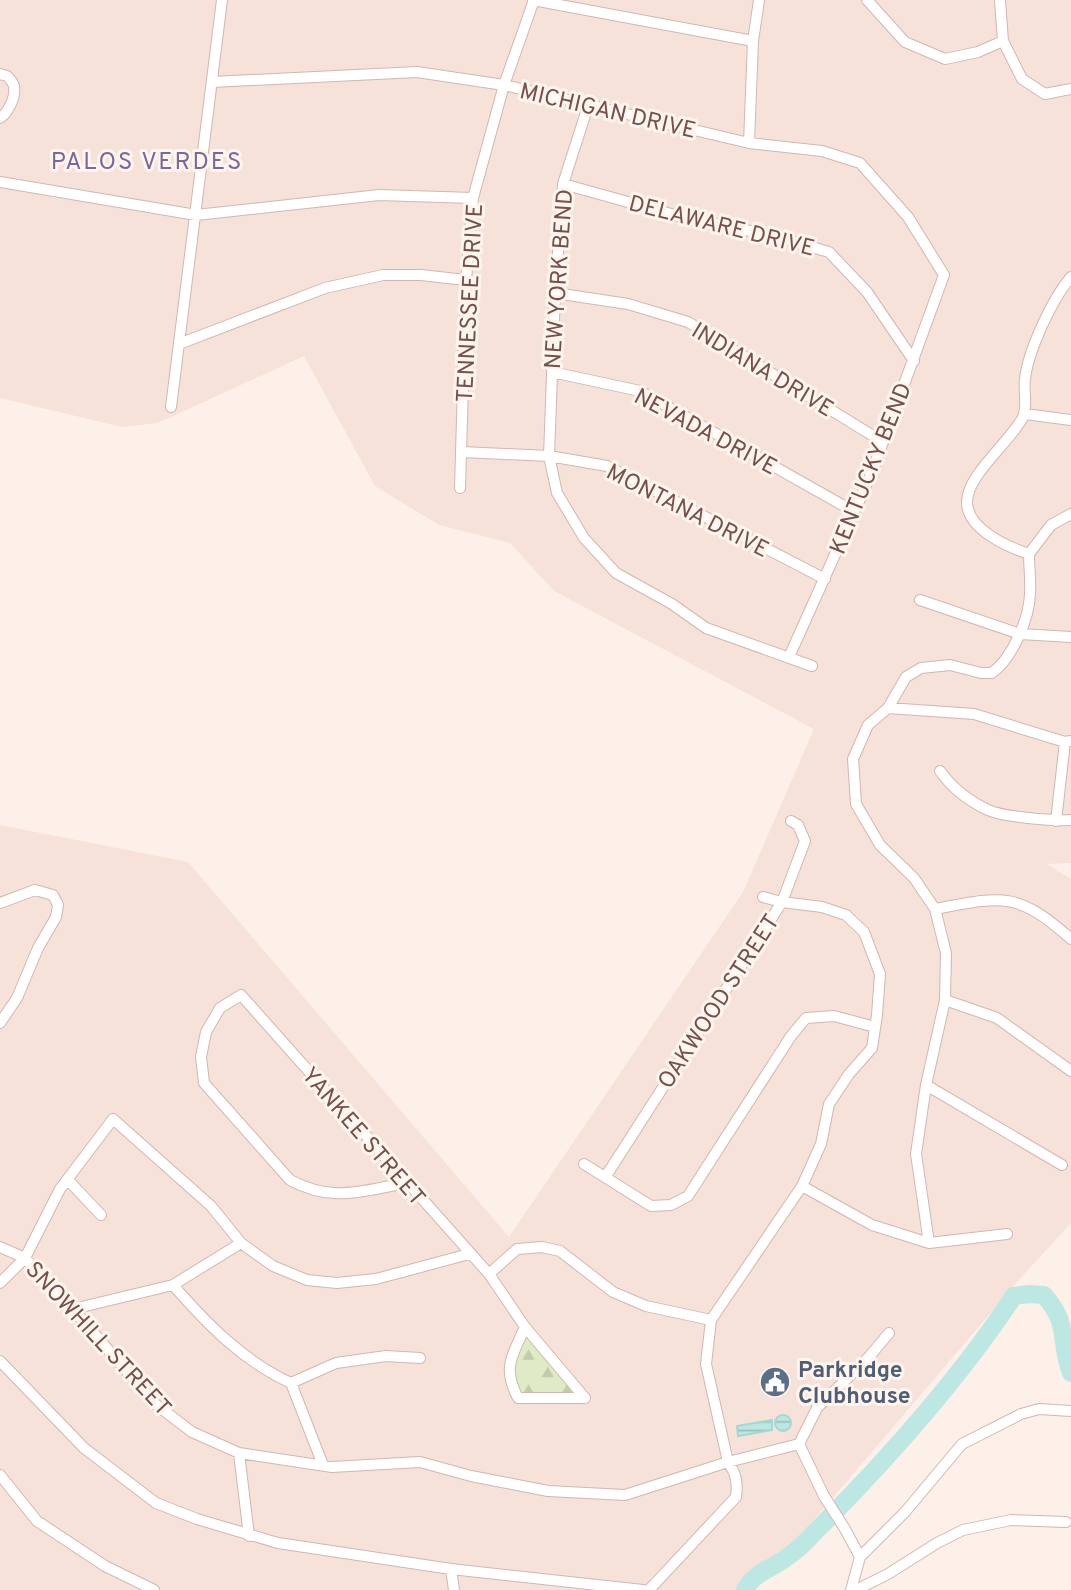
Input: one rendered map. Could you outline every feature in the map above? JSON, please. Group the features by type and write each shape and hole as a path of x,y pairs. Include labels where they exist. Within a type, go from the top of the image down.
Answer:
{"street":[{"path":"171,407 222,0"},
{"path":"533,0 753,41"},
{"name":"TENNESSEE DRIVE","path":"460,488 466,280 473,198 504,85 533,0"},
{"path":"749,143 753,41 759,0"},
{"path":"867,0 905,42 945,59 978,52 1003,41"},
{"path":"1000,0 1003,41 1021,79 1045,94 1071,89"},
{"name":"MICHIGAN DRIVE","path":"212,82 417,72 504,85 749,143 822,152 860,163 908,217 944,275"},
{"path":"0,74 8,76 14,86 12,102 0,118"},
{"name":"NEW YORK BEND","path":"549,456 555,293 563,184 588,106"},
{"path":"0,181 196,215 379,195 473,198"},
{"name":"DELAWARE DRIVE","path":"563,184 682,217 774,236 829,252 867,292 914,361"},
{"path":"179,344 325,288 383,275 421,275 466,280"},
{"name":"KENTUCKY BEND","path":"789,657 861,497 944,275"},
{"path":"1029,555 1003,545 974,521 967,502 974,482 1025,414 1025,380 1035,341 1071,277"},
{"name":"INDIANA DRIVE","path":"555,293 628,304 688,322 883,442"},
{"name":"NEVADA DRIVE","path":"552,372 640,391 853,511"},
{"path":"1025,414 1071,420"},
{"name":"MONTANA DRIVE","path":"462,452 549,456 607,466 825,579"},
{"path":"549,456 557,493 584,538 616,573 671,604 706,628 812,666"},
{"path":"929,1243 916,1154 926,1085 945,1000 946,953 936,909 914,878 880,845 856,804 853,760 868,726 888,708 906,677 920,668 950,665 992,673 1002,664 1020,634 1030,596 1029,555 1051,525 1071,514"},
{"path":"920,600 1020,634 1071,637"},
{"path":"888,708 974,714 1068,741 1056,821"},
{"path":"940,771 951,786 989,811 1056,821 1071,820"},
{"name":"OAKWOOD STREET","path":"606,1176 782,902 805,841 798,825 791,821"},
{"path":"0,903 36,890 53,895 58,905 56,917 38,948 17,998 0,1023"},
{"path":"649,1590 736,1497 736,1473 728,1462 706,1364 711,1320 802,1186 821,1144 828,1104 872,1048 880,974 864,932 846,915 822,907 763,897"},
{"path":"936,909 992,898 1017,902 1044,915 1071,939"},
{"name":"YANKEE STREET","path":"406,1183 334,1195 309,1190 290,1180 204,1083 201,1057 206,1032 220,1008 241,995 489,1275 525,1327 585,1398 518,1398 509,1381 511,1358 525,1327"},
{"path":"945,1000 997,1018 1071,1071"},
{"path":"584,1164 651,1206 671,1205 688,1196 791,1036 806,1018 834,1016 875,1027"},
{"path":"926,1085 1062,1165"},
{"path":"0,1283 25,1258 60,1189 113,1119 211,1206 241,1242 273,1266 307,1280 337,1283 376,1279 469,1254"},
{"path":"68,1180 101,1215"},
{"path":"802,1186 872,1225 929,1243 1007,1234"},
{"path":"73,1309 173,1285 241,1242"},
{"name":"SNOWHILL STREET","path":"0,1247 25,1258 154,1403 192,1432 239,1453 332,1467 420,1462 471,1476 548,1490 625,1495 728,1462 799,1444"},
{"path":"489,1275 517,1249 542,1247 560,1251 612,1292 646,1306 711,1320"},
{"path":"173,1285 208,1325 266,1372 291,1383 323,1465"},
{"path":"860,1557 824,1496 799,1444 817,1408 869,1357 889,1333"},
{"path":"291,1383 336,1363 386,1356 420,1358"},
{"path":"0,1361 84,1448 156,1503 249,1536 278,1543 451,1569 643,1590"},
{"path":"854,1590 860,1557 905,1512 962,1444 1039,1409 1071,1411"},
{"path":"239,1453 249,1536"},
{"path":"0,1475 37,1521 105,1566 154,1590"},
{"path":"854,1590 888,1574 963,1530 1011,1520 1066,1522"},
{"path":"451,1569 454,1590"}],"shaded area":[{"path":"0,0 1071,0 1071,863 1047,864 1071,879 1071,1223 1017,1282 754,1590 0,1590 0,825 188,862 509,1237 743,892 814,729 554,591 510,543 439,525 375,486 304,356 158,423 122,427 0,398"}],"green space":[{"path":"525,1327 582,1396 518,1398 511,1358"}],"water":[{"path":"783,1415 791,1423 783,1431 775,1423"},
{"path":"772,1420 772,1430 738,1436 737,1426"}],"waterway":[{"path":"745,1590 758,1575 781,1562 804,1543 894,1449 945,1390 1014,1296 1044,1295 1058,1315 1071,1373"}],"place":[{"name":"Parkridge Clubhouse","path":"775,1382"}],"district":[{"name":"PALOS VERDES","path":"147,161"}]}
